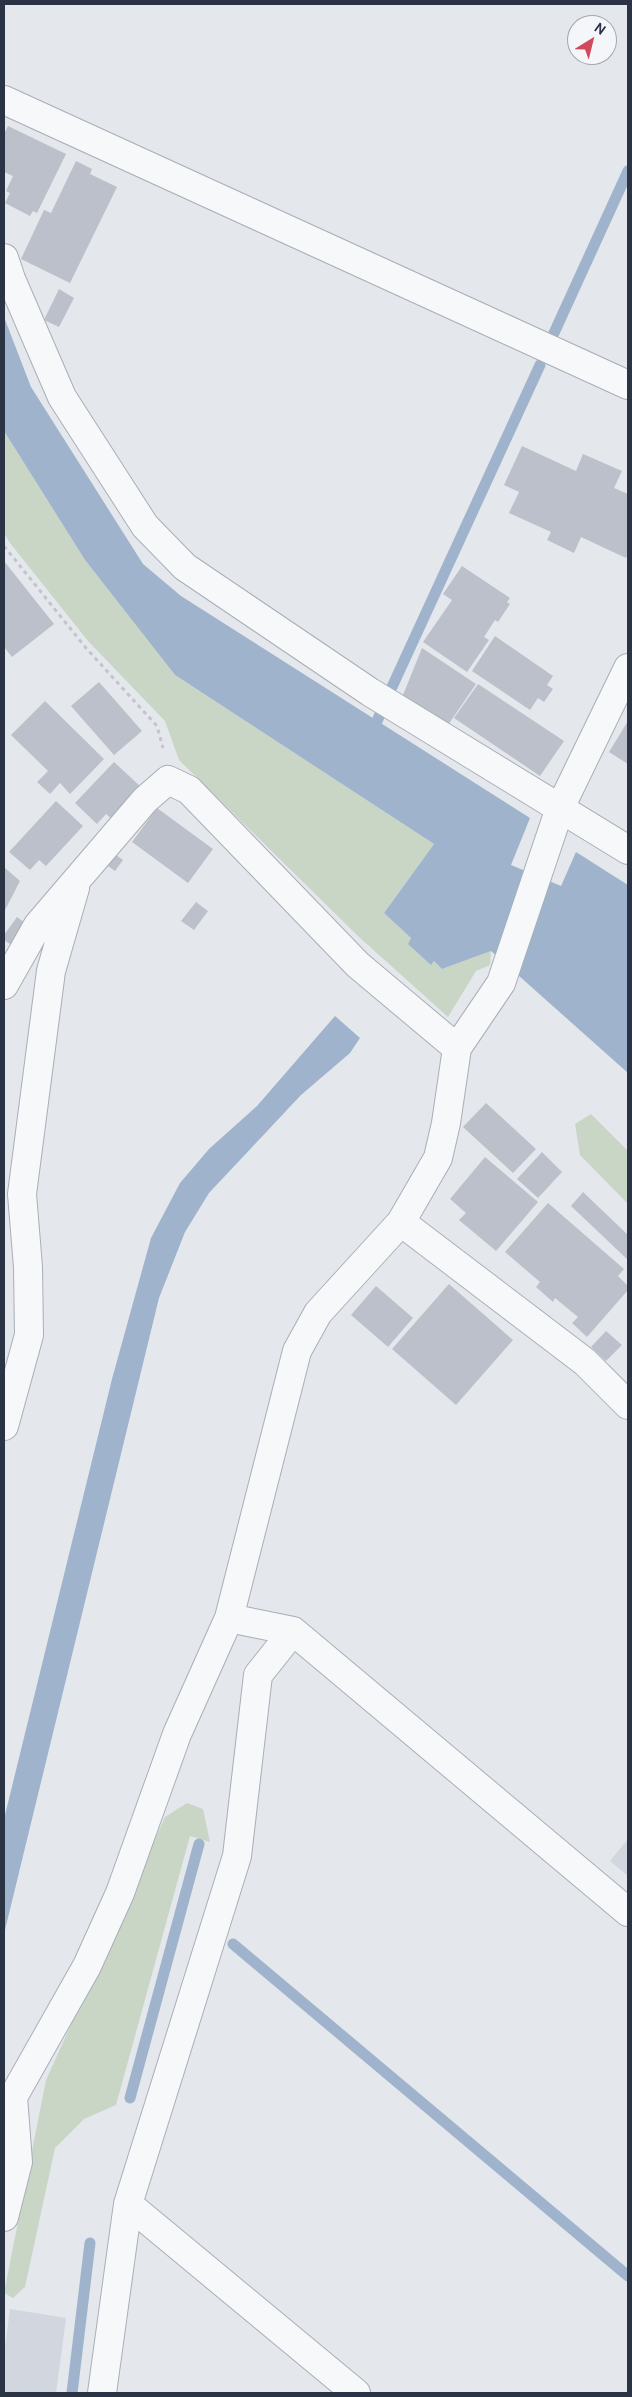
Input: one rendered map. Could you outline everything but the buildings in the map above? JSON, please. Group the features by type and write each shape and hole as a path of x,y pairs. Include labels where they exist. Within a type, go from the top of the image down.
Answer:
{"street":[{"path":"4,100 628,385"},
{"path":"4,258 11,279 62,397 145,526 185,567 370,692 628,850"},
{"path":"4,2217 18,2162 9,2100 90,1958 120,1893 177,1734 229,1618 297,1351 318,1313 401,1222 438,1158 446,1123 457,1048 501,983 560,808 628,668"},
{"path":"4,985 38,925 77,882 145,800 168,780 189,790 358,965 457,1048"},
{"path":"4,1426 28,1335 28,1267 22,1194 51,971 77,882"},
{"path":"401,1222 585,1362 628,1405"},
{"path":"229,1618 294,1631 628,1912"},
{"path":"102,2393 128,2204 237,1856 258,1676 294,1631"},
{"path":"128,2204 356,2393"}],"path":[{"path":"4,546 86,648 157,726 168,763 168,780"}],"shaded area":[{"path":"628,1839 628,1876 610,1861"},
{"path":"10,2309 66,2318 56,2393 4,2393 4,2355"}],"green space":[{"path":"4,431 85,560 175,675 434,844 384,913 411,938 431,965 434,961 442,969 491,951 490,965 476,971 448,1017 359,937 179,760 165,721 88,641 10,543 4,533"},
{"path":"591,1114 628,1151 628,1204 580,1155 575,1124"},
{"path":"187,1803 203,1809 210,1842 190,1836 116,2105 84,2119 55,2148 25,2287 13,2298 4,2293 46,2080 165,1817"}],"water":[{"path":"4,317 31,387 143,564 181,596 530,818 511,865 561,886 576,852 628,885 628,1073 491,951 442,969 434,961 431,965 408,944 411,938 384,913 434,844 175,675 85,560 4,431"},
{"path":"335,1016 360,1038 350,1053 301,1095 209,1193 185,1232 159,1298 4,1934 4,1819 112,1379 151,1238 180,1183 209,1149 257,1106"}],"waterway":[{"path":"554,333 628,171"},
{"path":"392,687 540,365"},
{"path":"371,735 381,712"},
{"path":"130,2098 199,1844"},
{"path":"233,1944 628,2276"},
{"path":"72,2393 90,2243"}]}
